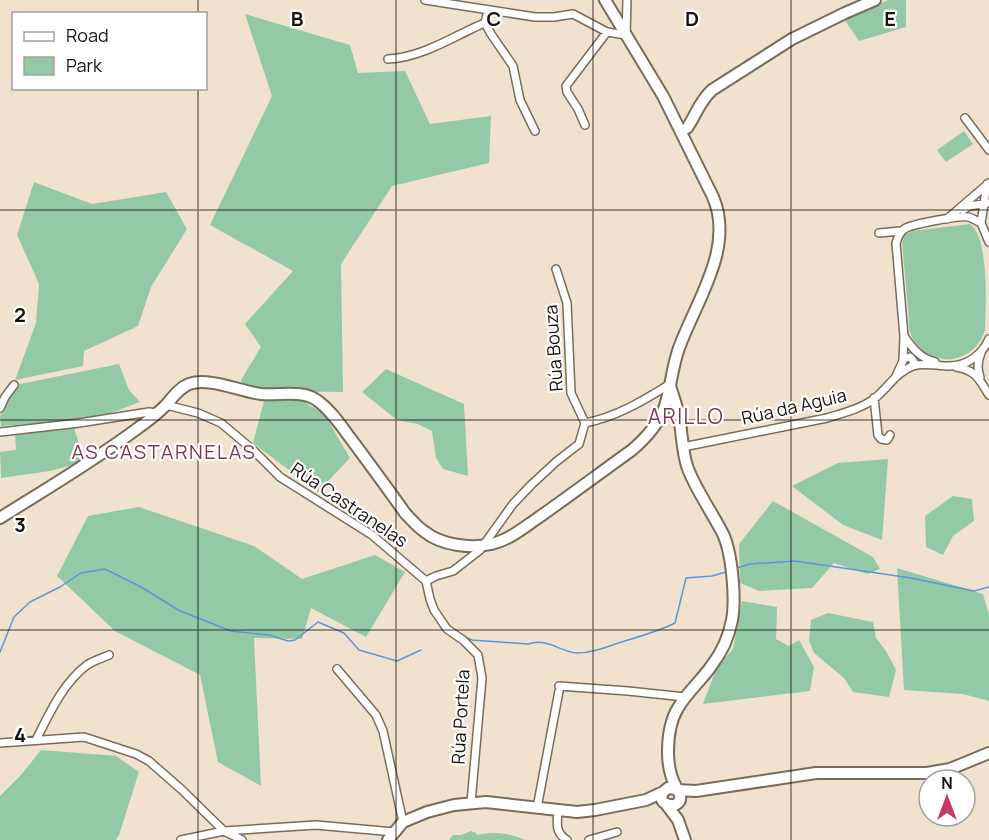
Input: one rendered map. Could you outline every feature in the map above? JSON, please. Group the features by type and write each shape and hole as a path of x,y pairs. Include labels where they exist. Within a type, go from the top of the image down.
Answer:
{"street":[{"path":"425,0 535,17 573,15 607,32 626,35"},
{"path":"605,0 663,96 688,131 717,206 720,220 715,260 680,346 670,384 669,410 682,442 688,468 724,537 729,556 734,604 725,644 712,665 678,707 668,740 671,796 685,840"},
{"path":"626,35 627,0"},
{"path":"688,131 697,108 712,90 792,39 875,0"},
{"path":"488,10 485,23 513,66 520,100 535,130"},
{"path":"388,59 398,59 440,44 485,23"},
{"path":"585,125 566,86 607,32"},
{"path":"965,118 989,150"},
{"path":"988,183 981,223 989,242"},
{"path":"951,218 988,183"},
{"path":"951,218 969,206 986,203"},
{"path":"879,233 901,231 951,218 968,217 981,223"},
{"name":"Rúa da Aguia","path":"895,378 903,359 904,336 896,243 901,231"},
{"name":"Rúa Bouza","path":"556,269 567,303 571,393 585,423"},
{"path":"904,336 927,360 945,365 962,364 981,353"},
{"path":"989,339 978,358 977,369 989,395"},
{"path":"903,359 910,357 914,362 912,366 924,364 966,368 982,382"},
{"name":"Rúa da Aguia","path":"682,442 827,418 861,406 912,366"},
{"path":"0,518 121,440 157,413 180,389 200,381 261,394 300,394 318,400 328,410 405,513 426,533 440,540 457,544 482,546 503,540 533,521 632,450 669,410"},
{"path":"426,581 453,571 478,551 513,504 557,461 579,444 585,423 601,420 624,410 670,384"},
{"path":"0,408 14,385"},
{"name":"Rúa da Aguia","path":"874,398 878,435 881,439 887,440 890,435"},
{"name":"Rúa Castranelas","path":"166,405 198,412 220,423 253,450 280,477 372,536 426,581"},
{"path":"0,432 149,412 157,413"},
{"name":"Rúa Portela","path":"426,581 430,599 447,629 463,640 478,655 482,678 471,802"},
{"path":"36,740 50,712 72,678 89,664 109,655"},
{"path":"337,669 376,715 384,731 404,822"},
{"path":"537,808 559,688 628,691 685,698"},
{"path":"0,743 84,737 136,754 149,761 224,831 242,840"},
{"path":"181,840 224,831 316,825 391,836 404,822 427,812 471,802 504,803 577,812 816,773 927,773 950,769 989,753"},
{"path":"558,811 556,826 558,832 567,840"},
{"path":"589,840 617,832"}],"green space":[{"path":"888,0 906,0 906,27 859,41 844,19"},
{"path":"245,14 350,45 358,73 405,71 430,124 491,116 489,163 392,186 341,264 343,392 270,391 242,385 241,380 261,347 245,324 293,271 210,225 272,96"},
{"path":"964,131 973,144 946,162 937,150"},
{"path":"34,182 92,204 166,192 187,229 151,287 138,326 84,351 83,366 15,380 36,323 39,284 17,235"},
{"path":"970,224 976,231 983,256 986,288 985,330 978,344 967,354 950,359 937,358 924,352 914,341 910,332 902,243 905,235 912,231"},
{"path":"119,364 129,390 140,402 106,415 60,422 1,426 0,416 15,385"},
{"path":"386,369 464,404 468,476 443,469 436,458 432,431 418,424 397,420 362,392"},
{"path":"301,400 324,414 350,458 318,492 253,443 264,401"},
{"path":"74,428 84,458 76,464 50,471 1,478 0,452 16,450 15,432"},
{"path":"888,459 882,540 843,525 792,486 838,463"},
{"path":"953,496 972,499 974,521 953,536 943,555 926,547 925,516"},
{"path":"773,501 873,557 880,569 867,574 834,563 812,588 759,591 740,583 739,544"},
{"path":"139,507 254,546 302,579 375,555 405,572 366,637 311,608 302,639 254,638 261,786 218,762 200,675 115,631 57,576 88,516"},
{"path":"897,568 983,594 989,615 989,701 963,694 904,690"},
{"path":"742,601 777,607 776,639 789,646 799,640 814,667 810,691 703,704 716,669 733,649"},
{"path":"828,613 873,622 876,638 896,670 889,697 853,692 844,678 814,653 809,640 811,620"},
{"path":"41,750 116,756 139,772 116,840 0,840 0,796"},
{"path":"471,831 477,835 501,833 525,840 449,840 453,835"}],"waterway":[{"path":"737,568 750,564 795,561 911,578 974,591 989,587"},
{"path":"0,652 14,617 30,602 81,573 105,569 141,587 180,611 231,631 269,635 288,641 295,640 318,622 344,633 359,650 397,661 421,650"},
{"path":"465,637 472,640 528,644 541,642 577,653 592,651 675,623 686,578 712,576 726,572"}],"district":[{"name":"ARILLO","path":"686,417"},
{"name":"AS CASTARNELAS","path":"164,452"}]}
